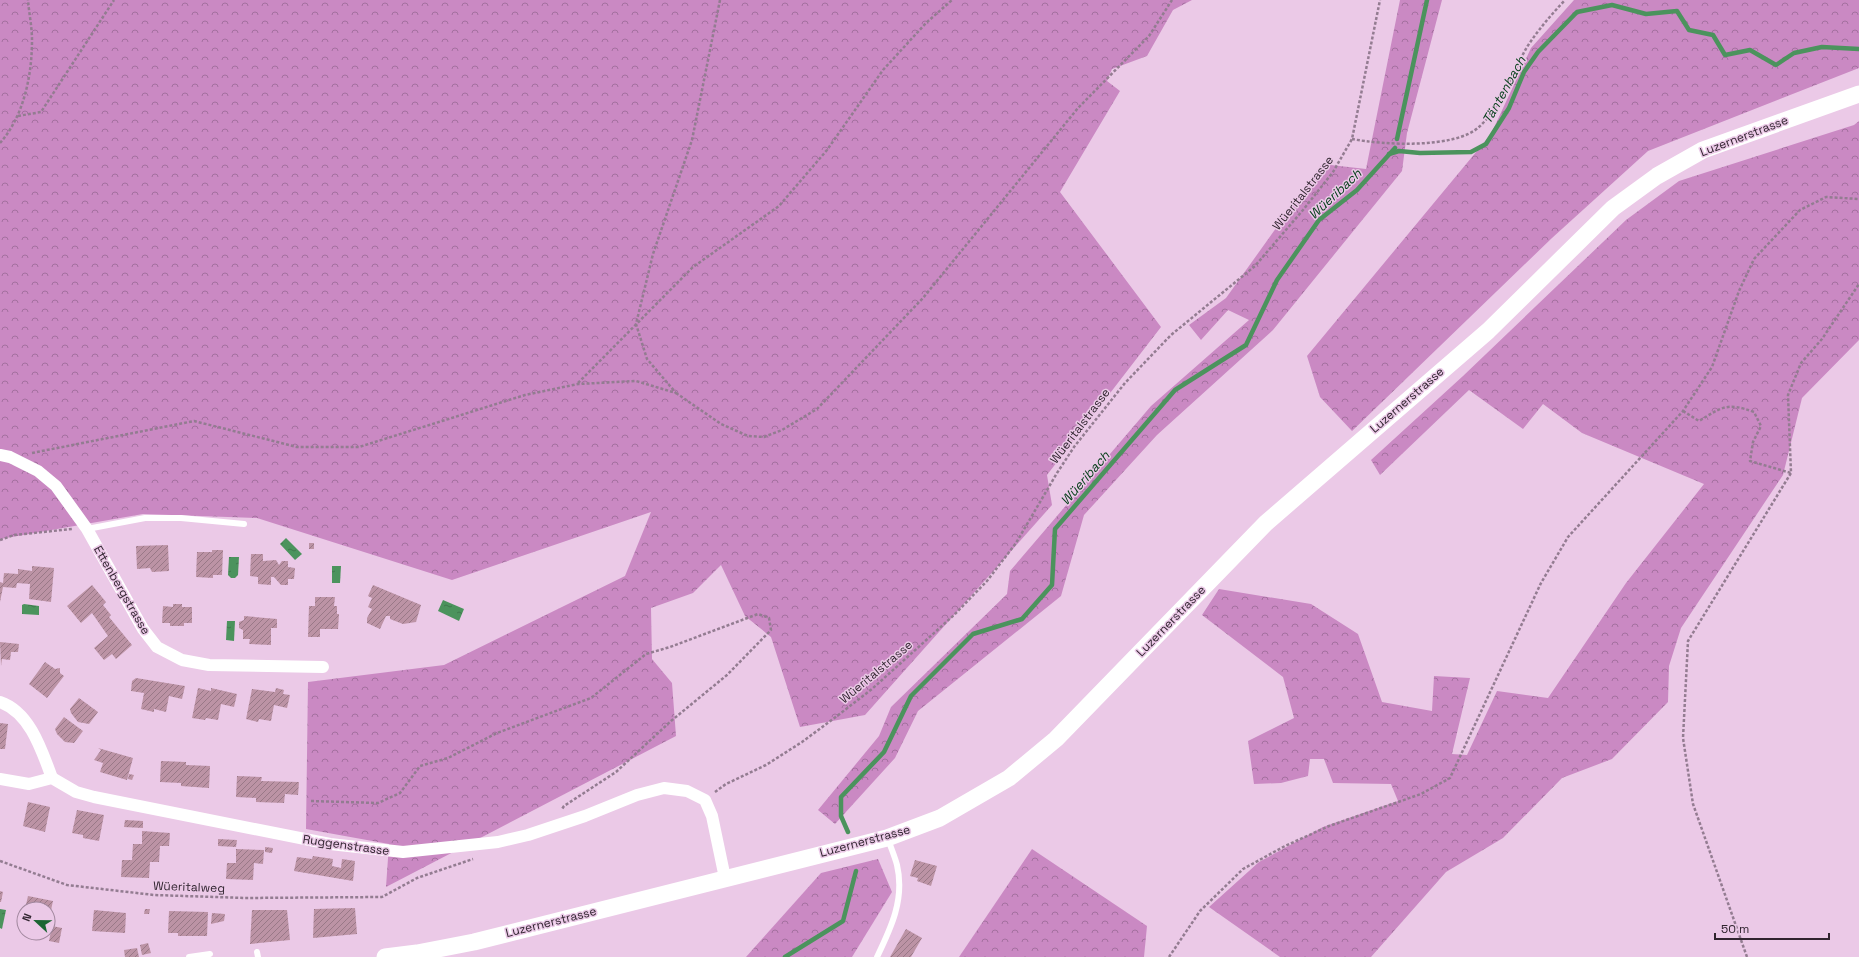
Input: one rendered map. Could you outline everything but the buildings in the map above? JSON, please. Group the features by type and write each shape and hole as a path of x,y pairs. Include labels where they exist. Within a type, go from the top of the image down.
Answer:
{"main road":[{"name":"Luzernerstrasse","path":"385,957 417,953 474,942 887,838 947,814 1009,778 1056,740 1266,523 1488,331 1613,208 1657,176 1703,150 1859,94"}],"street":[{"name":"Ettenbergstrasse","path":"5,456 38,471 56,486 87,529 143,629 157,647 182,660 209,666 323,667"},
{"path":"0,702 7,704 25,720 42,751 52,778 29,784 0,779"},
{"name":"Ruggenstrasse","path":"52,778 76,792 94,797 358,849 403,852 498,842 552,827 637,795 664,788 687,791 705,800"},
{"path":"705,800 712,816 725,878"}],"lane":[{"path":"87,529 146,518 181,518 244,524"},
{"path":"877,957 895,920 900,889 897,866 887,838"},
{"path":"189,957 210,954"}],"path":[{"path":"0,143 18,116 30,72 32,39 28,0"},
{"path":"18,116 40,112 114,0"},
{"path":"720,0 692,140 653,254 636,324 647,359 676,393 721,424 748,436 764,437 782,430 817,408 923,298 1078,108 1149,36 1172,0"},
{"path":"578,384 693,267 779,206 827,150 883,70 926,23 952,0"},
{"name":"Wüeritalstrasse","path":"705,800 726,784 766,765 802,742 872,689 919,648 987,581 1016,543 1057,473 1074,447 1107,403 1149,356 1255,266 1333,172 1352,140 1380,0"},
{"path":"1352,140 1377,144 1438,142 1461,138 1478,128 1490,116 1528,46 1548,19 1565,0"},
{"path":"1169,957 1200,911 1243,869 1285,846 1329,826 1421,794 1450,778 1541,583 1568,536 1683,411 1712,367 1740,291 1754,259 1800,210 1826,197 1859,198"},
{"path":"1747,957 1693,804 1683,738 1688,641 1791,473 1788,395 1801,363 1822,339 1859,284"},
{"path":"5,456 194,421 297,447 359,448 525,395 578,384 636,381 676,393"},
{"path":"1683,411 1699,422 1721,408 1738,406 1754,412 1761,426 1753,442 1750,461 1791,473"},
{"path":"0,540 14,535 87,529"},
{"path":"311,801 378,803 400,792 420,766 448,758 497,733 591,698 646,654 670,647 758,614 769,618 771,630 727,675 672,721 616,772 564,806 552,827"},
{"name":"Wüeritalweg","path":"0,861 67,886 154,895 245,898 382,897 417,878 476,858"}],"green space":[{"path":"0,0 1192,0 1173,10 1147,56 1112,69 1107,81 1120,91 1060,192 1161,327 1047,475 1052,505 865,715 800,727 771,637 745,616 721,565 693,593 651,608 652,659 672,683 676,736 386,887 389,844 306,829 308,682 444,665 625,576 651,512 452,580 257,518 143,514 0,539"},
{"path":"1400,0 1442,0 1407,133 1402,171 1273,330 1157,435 1084,515 1061,596 918,711 895,758 835,824 818,810 879,736 891,707 1007,594 1010,571 1151,406 1249,320 1228,310 1201,340 1189,325 1226,298 1322,164 1366,169"},
{"path":"1574,0 1859,0 1859,68 1648,151 1552,238 1352,431 1320,397 1307,356 1491,134 1531,48"},
{"path":"1859,121 1859,340 1802,398 1783,475 1681,628 1669,666 1668,702 1612,759 1562,778 1503,838 1446,872 1371,957 1280,957 1209,907 1259,862 1323,827 1398,801 1391,784 1333,783 1324,759 1310,759 1308,776 1281,783 1254,784 1248,741 1294,718 1283,677 1202,615 1219,589 1311,604 1358,634 1382,702 1432,711 1434,676 1470,678 1452,754 1467,755 1497,691 1548,698 1626,583 1704,484 1582,433 1543,404 1523,429 1469,390 1380,475 1371,460 1463,376 1626,220 1679,181 1854,125"},
{"path":"1032,849 1147,926 1144,957 959,957"},
{"path":"878,859 892,892 852,957 746,957 821,873"}],"water":[{"path":"286,538 302,554 295,560 280,544"},
{"path":"229,557 239,557 238,575 235,578 231,578 228,575"},
{"path":"332,566 341,566 340,583 332,583"},
{"path":"443,600 464,609 459,621 438,611"},
{"path":"22,605 39,606 39,615 22,614"},
{"path":"227,621 235,621 234,641 226,640"},
{"path":"0,909 6,910 2,929 0,928"}],"waterway":[{"name":"Wüeribach","path":"1397,139 1427,0"},
{"name":"Täntenbach","path":"1389,154 1399,151 1420,153 1471,152 1486,144 1509,108 1524,72 1538,52 1577,12 1612,5 1646,14 1677,11 1689,30 1713,35 1725,55 1750,50 1776,65 1794,53 1822,47 1859,49"},
{"name":"Wüeribach","path":"848,832 841,816 841,797 884,752 911,696 973,634 1022,619 1052,585 1055,529 1175,390 1246,345 1277,280 1319,220 1357,190 1395,148"},
{"name":"Wüeribach","path":"785,957 843,921 856,871"}]}
